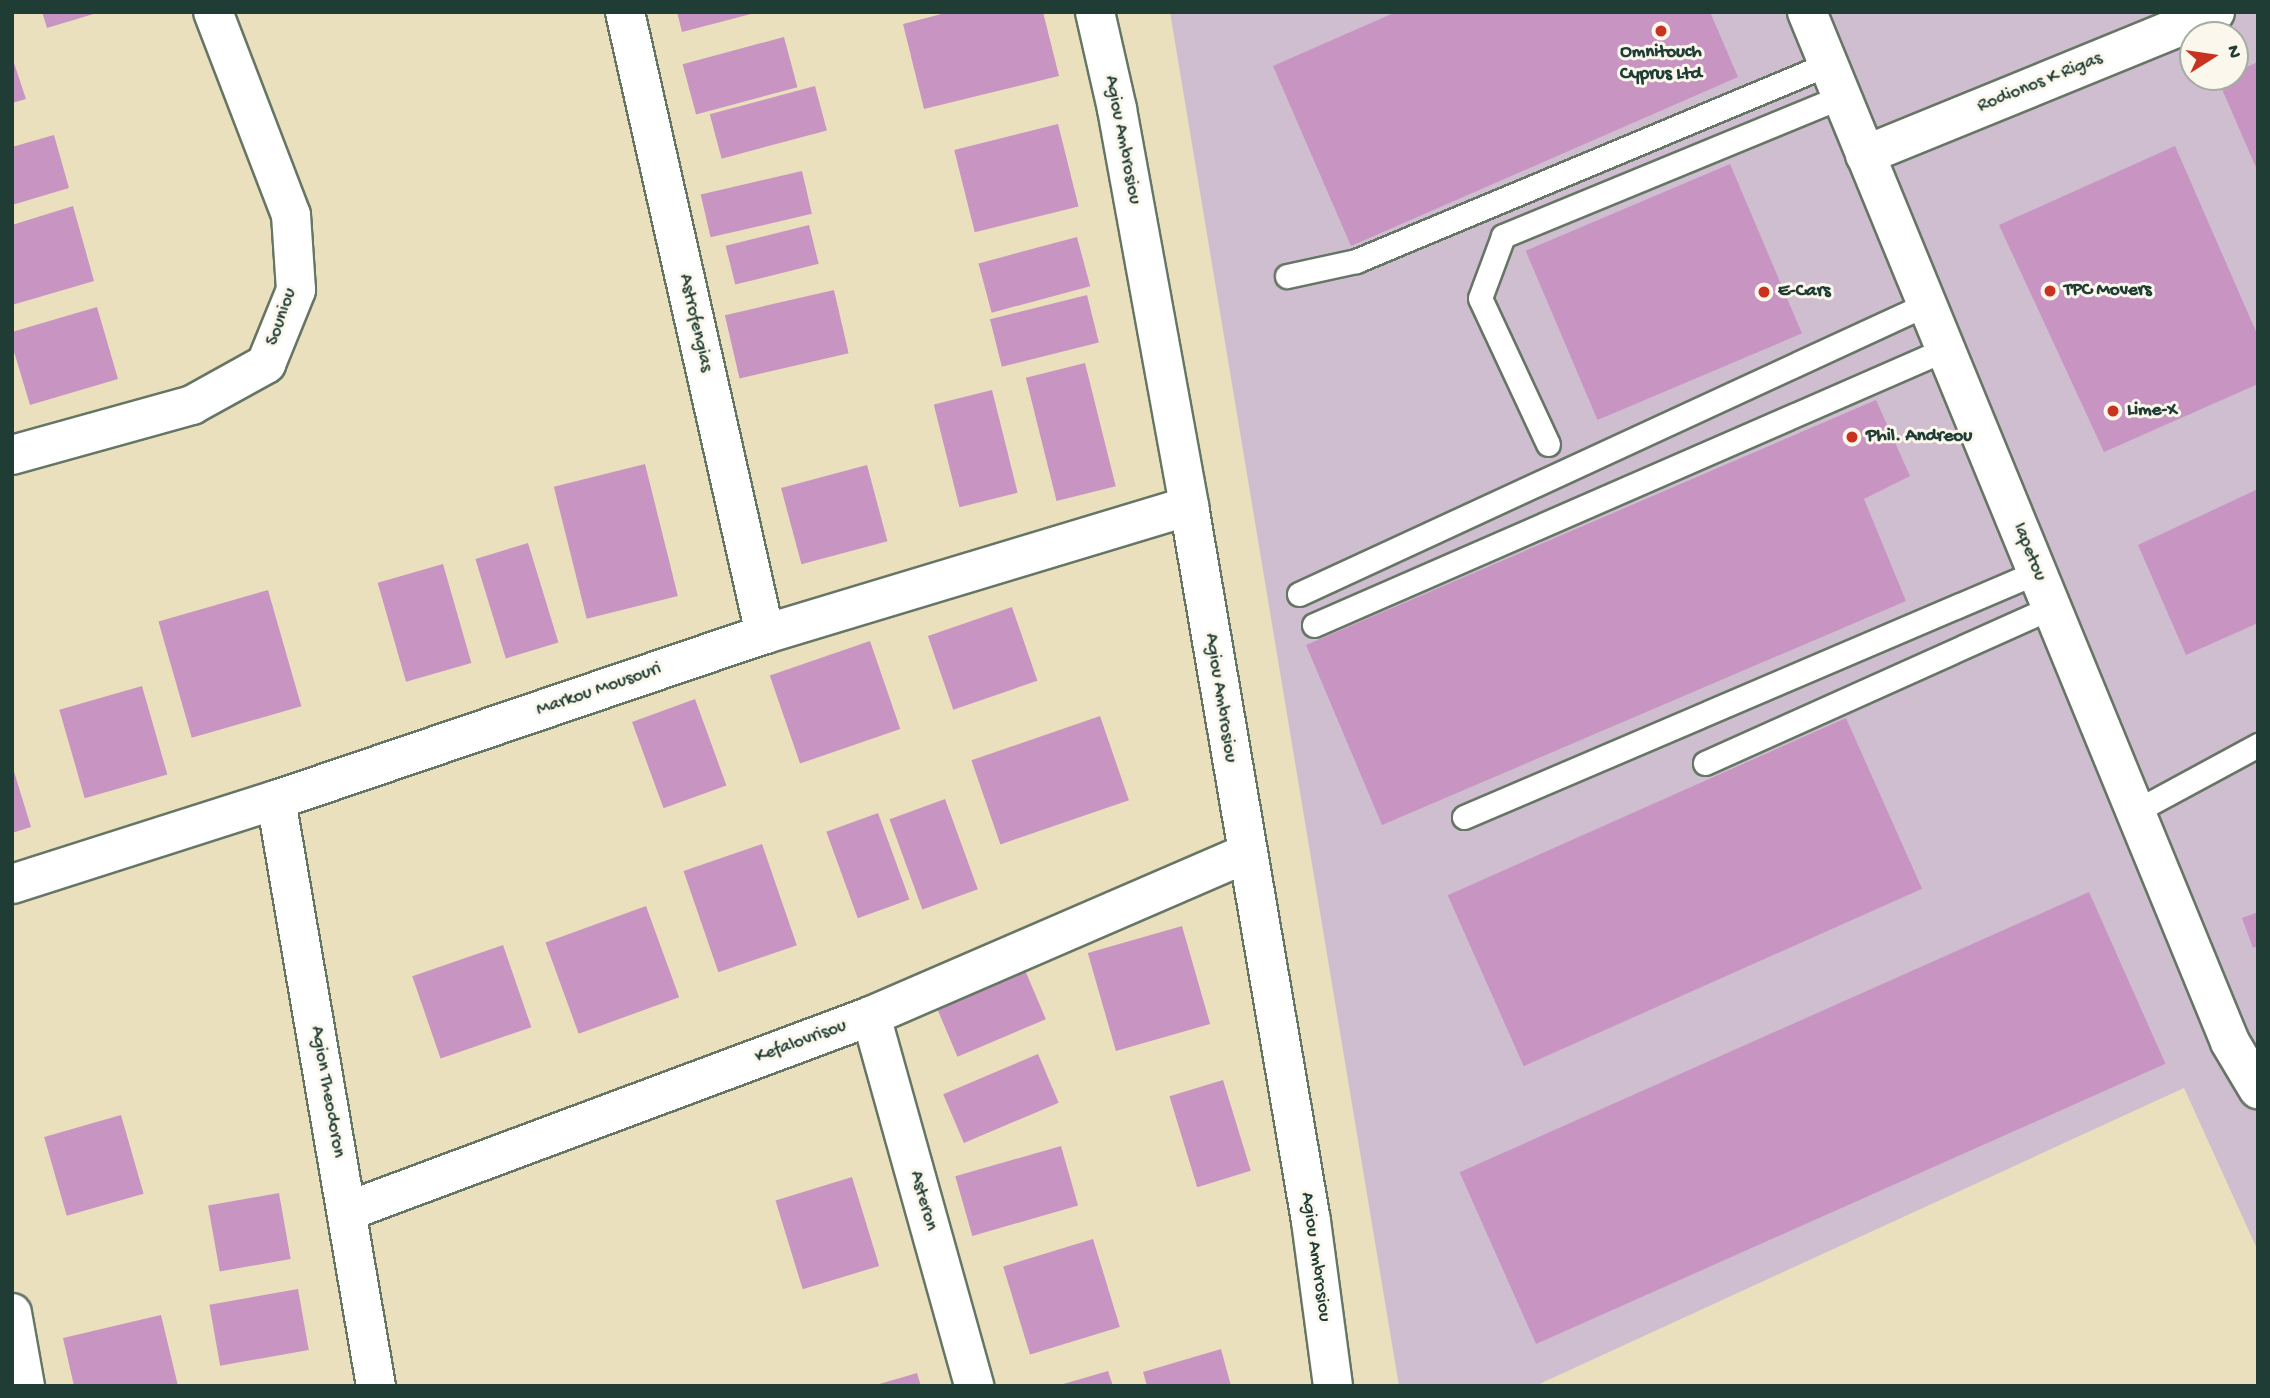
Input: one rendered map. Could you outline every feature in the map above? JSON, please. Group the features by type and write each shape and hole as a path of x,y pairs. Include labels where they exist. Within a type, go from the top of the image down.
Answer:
{"street":[{"name":"Souniou","path":"12,455 192,405 266,364 296,290 291,215 213,12"},
{"name":"Astrofengias","path":"625,12 765,634"},
{"name":"Agiou Ambrosiou","path":"1095,12 1117,109 1189,506 1246,854 1311,1221 1333,1386"},
{"name":"Iapetou","path":"1807,12 2231,1042 2258,1089"},
{"name":"Rodionos K Rigas","path":"1865,155 2215,12"},
{"name":"Markou Mousouri","path":"12,884 276,800 765,634 1189,506"},
{"name":"Agion Theodoron","path":"276,800 376,1386"},
{"name":"Kefalovrisou","path":"348,1211 871,1016 1246,854"},
{"name":"Asteron","path":"871,1016 974,1386"},
{"path":"14,1328 24,1386"}],"lane":[{"path":"1287,276 1356,261 1835,80"},
{"path":"1548,444 1480,298 1503,236 1835,80"},
{"path":"1299,594 1927,304"},
{"path":"1314,625 1946,349"},
{"path":"1465,817 2037,572"},
{"path":"1705,763 2052,607"},
{"path":"2136,811 2258,745"}],"shaded area":[{"path":"1170,12 2258,12 2258,1251 2184,1088 1535,1386 1399,1386"}],"building":[{"path":"42,12 97,12 97,13 47,28"},
{"path":"677,12 755,12 755,13 682,32"},
{"path":"949,12 1043,12 1059,76 924,109 903,24"},
{"path":"1396,12 1710,12 1738,77 1351,246 1273,66"},
{"path":"784,37 797,87 696,114 683,64"},
{"path":"12,57 26,99 12,103"},
{"path":"2258,62 2258,172 2223,91 2249,91 2249,66"},
{"path":"815,86 827,130 722,159 710,114"},
{"path":"1058,124 1079,206 975,232 954,150"},
{"path":"54,135 69,188 12,205 12,147"},
{"path":"2175,146 2258,336 2258,384 2104,452 1999,225"},
{"path":"1730,164 1802,333 1598,420 1526,251"},
{"path":"802,171 812,214 711,237 701,194"},
{"path":"73,206 94,281 12,305 12,225"},
{"path":"809,225 819,264 735,285 726,246"},
{"path":"1077,237 1090,286 992,313 978,263"},
{"path":"834,290 849,353 739,379 725,315"},
{"path":"1087,295 1099,343 1002,367 990,319"},
{"path":"97,307 118,379 30,405 12,345 12,332"},
{"path":"1085,363 1116,486 1057,501 1026,378"},
{"path":"992,390 1018,493 959,507 934,405"},
{"path":"1876,400 1910,476 1864,499 1906,601 1382,825 1306,645"},
{"path":"645,464 678,596 587,619 554,487"},
{"path":"867,465 887,541 801,564 781,488"},
{"path":"2258,489 2258,623 2186,655 2138,545"},
{"path":"528,543 558,642 506,659 475,559"},
{"path":"443,564 471,663 406,682 378,583"},
{"path":"268,590 301,706 192,738 158,621"},
{"path":"1012,607 1037,681 953,710 928,636"},
{"path":"870,641 900,729 800,763 770,676"},
{"path":"142,686 167,774 85,798 59,710"},
{"path":"695,699 726,785 664,808 632,722"},
{"path":"1100,716 1129,800 1000,844 971,760"},
{"path":"1846,718 1922,889 1524,1066 1448,895"},
{"path":"12,765 31,827 12,833"},
{"path":"945,799 978,889 922,909 890,819"},
{"path":"878,813 909,899 858,918 826,832"},
{"path":"762,844 797,945 718,972 684,871"},
{"path":"2089,892 2165,1064 1536,1344 1460,1172"},
{"path":"646,906 679,997 579,1034 545,943"},
{"path":"2258,912 2258,946 2253,948 2242,918"},
{"path":"1182,926 1210,1024 1116,1051 1088,953"},
{"path":"503,945 531,1027 441,1059 412,976"},
{"path":"1022,963 1046,1019 957,1057 934,1001"},
{"path":"1038,1054 1059,1103 964,1143 943,1094"},
{"path":"1223,1080 1251,1171 1197,1187 1169,1096"},
{"path":"121,1115 144,1194 67,1216 44,1137"},
{"path":"1061,1146 1078,1206 972,1236 955,1176"},
{"path":"852,1177 879,1266 803,1289 775,1200"},
{"path":"279,1193 291,1259 220,1271 208,1206"},
{"path":"1093,1239 1120,1327 1030,1354 1003,1266"},
{"path":"298,1289 309,1350 220,1366 209,1305"},
{"path":"161,1315 178,1386 74,1386 63,1338"},
{"path":"1221,1349 1231,1386 1147,1386 1143,1372"},
{"path":"1108,1371 1113,1386 1060,1385"},
{"path":"917,1373 921,1386 876,1386 876,1385"}],"place":[{"name":"Omnitouch Cyprus Ltd","path":"1661,31"},
{"name":"TPC Movers","path":"2050,291"},
{"name":"E-Cars","path":"1764,292"},
{"name":"Lime-X","path":"2113,411"},
{"name":"Phil. Andreou","path":"1852,437"}]}
